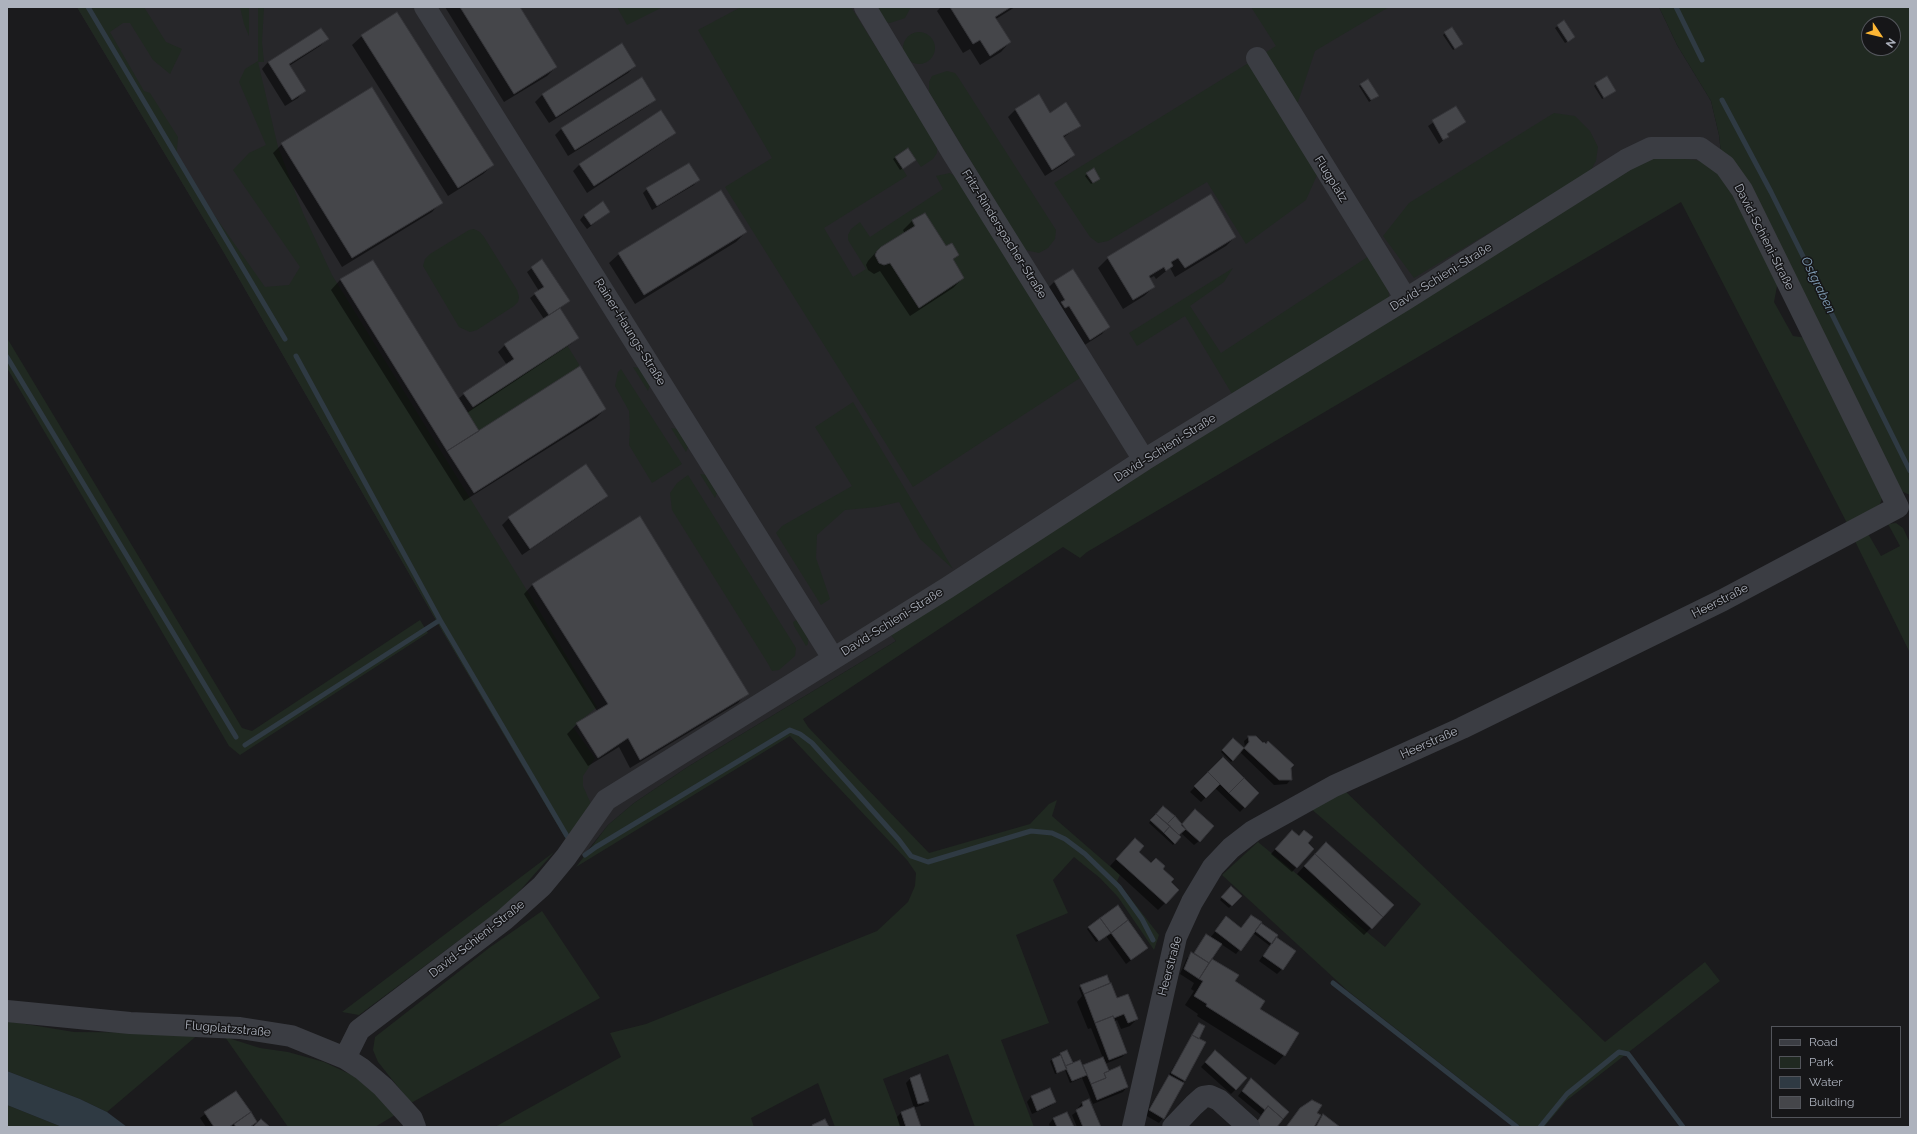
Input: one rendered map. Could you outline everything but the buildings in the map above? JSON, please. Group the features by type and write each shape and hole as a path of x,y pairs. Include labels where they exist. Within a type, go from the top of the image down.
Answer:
{"street":[{"name":"Rainer-Haungs-Straße","path":"426,7 833,658"},
{"name":"Fritz-Rinderspacher-Straße","path":"865,7 954,154 1144,460"},
{"name":"Flugplatz","path":"1257,58 1406,299"},
{"name":"David-Schieni-Straße","path":"344,1058 359,1030 504,920 542,886 566,857 606,800 953,584 1144,460 1406,299 1626,160 1651,148 1700,148 1725,166 1742,190 1898,507"},
{"name":"Heerstraße","path":"1133,1127 1176,937 1192,902 1213,867 1231,848 1253,831 1334,786 1462,728 1716,604 1898,507"},
{"name":"Flugplatzstraße","path":"7,1011 130,1024 240,1028 291,1036 344,1058 384,1087 412,1119 415,1127"},
{"path":"1173,1127 1198,1101 1203,1097 1210,1096 1219,1100 1249,1127"}],"shaded area":[{"path":"77,7 1659,7 1677,45 1711,101 1719,135 1721,153 1266,397 889,632 896,641 689,766 634,803 608,825 583,856 567,841 437,622 223,251"}],"green space":[{"path":"77,7 144,7 166,42 182,49 170,74 153,60 130,23 123,23 110,32 144,91 150,93 178,137 176,161 265,287 289,285 300,267 233,170 249,153 266,145 239,82 245,69 258,61 258,7 264,7 262,42 264,62 258,62 278,147 303,213 332,275 523,584 597,707 573,727 595,758 583,776 583,786 591,804 566,839 437,622 223,251"},
{"path":"240,7 249,7 249,36 244,24"},
{"path":"617,7 663,7 627,25"},
{"path":"741,7 851,7 937,145 937,153 933,159 921,167 908,148 895,156 907,176 824,228 853,277 866,269 848,240 848,235 851,229 860,222 870,237 943,189 936,176 950,173 958,178 1080,378 913,487 725,187 772,158 698,30"},
{"path":"876,7 911,7 905,18 890,23 885,22"},
{"path":"1251,7 1389,7 1315,51 1298,102 1293,105 1263,54 1276,46"},
{"path":"1659,7 1910,7 1910,495 1901,491 1721,153 1719,135 1711,101 1677,45"},
{"path":"916,32 922,32 932,39 935,48 934,54 928,61 922,64 916,64 906,57 903,51 903,45 910,35"},
{"path":"1250,62 1318,173 1306,200 1246,244 1207,182 1108,241 1098,243 1090,237 1054,183"},
{"path":"947,71 955,73 958,77 1056,230 1055,239 1048,248 1039,253 1025,250 929,92 929,82 932,76"},
{"path":"1554,113 1575,116 1590,131 1598,147 1596,161 1590,172 1414,278 1383,236 1409,203"},
{"path":"1674,158 1695,160 1711,164 1733,193 1778,281 1774,302 1793,336 1807,338 1883,495 1880,504 1848,525 1681,202 1087,552 1080,558 1063,547 803,719 808,727 929,853 1030,824 1049,804 1057,800 1052,816 1120,875 1117,881 1159,935 1154,950 1118,897 1100,878 1074,857 1053,880 1068,913 1016,935 1049,1023 1001,1040 1034,1127 975,1127 948,1054 883,1079 901,1127 835,1127 818,1083 751,1118 754,1127 495,1127 621,1057 610,1033 646,1024 877,931 908,902 915,886 916,873 907,860 790,736 576,867 608,825 634,803 689,766 896,641 888,632 1632,169 1653,159"},
{"path":"474,229 480,232 484,237 517,290 519,297 518,302 514,306 477,330 470,332 459,327 423,266 425,259 430,254 469,230"},
{"path":"1369,256 1388,287 1389,296 1386,304 1235,399 1185,316 1137,346 1129,333 1233,268 1224,282 1190,306 1221,353"},
{"path":"7,338 242,728 252,731 420,620 428,633 240,755 229,746 7,368"},
{"path":"567,345 580,366 479,431 467,412"},
{"path":"633,367 640,368 650,385 648,391"},
{"path":"621,369 682,464 652,483 629,445 629,411 615,386 618,372"},
{"path":"853,402 953,569 920,539 899,502 877,507 845,510 817,535 816,558 830,599 821,605 776,533 782,526 852,486 815,427"},
{"path":"671,428 678,429 688,447 686,452"},
{"path":"700,474 706,475 717,493 715,498"},
{"path":"688,475 796,648 795,656 779,670 772,671 672,510 670,493 677,483"},
{"path":"1896,523 1903,528 1910,543 1910,653 1854,539 1867,532 1881,556 1900,546 1888,524"},
{"path":"798,619 808,639 808,644 806,646 794,626 793,622"},
{"path":"1344,790 1605,1042 1705,962 1720,981 1566,1101 1544,1127 1521,1127 1348,991 1222,875 1258,842 1385,947 1421,904 1309,807"},
{"path":"554,852 509,903 359,1015 342,1012"},
{"path":"542,911 600,998 411,1103 378,1062 373,1050 375,1037 489,948"},
{"path":"7,1021 74,1032 200,1033 107,1112 80,1099 7,1071"},
{"path":"225,1037 260,1048 288,1052 324,1062 354,1076 378,1096 395,1115 375,1127 288,1127"},
{"path":"7,1105 62,1127 7,1127"}],"water":[{"path":"7,1071 80,1099 107,1112 127,1127 62,1127 7,1105"}],"waterway":[{"path":"88,7 285,339"},
{"name":"Ostgraben","path":"1676,7 1702,60"},
{"name":"Ostgraben","path":"1722,100 1771,192 1910,471"},
{"path":"296,356 440,620"},
{"path":"7,357 236,737"},
{"path":"245,745 440,620 567,836"},
{"path":"585,855 790,730 800,734 812,743 899,840 911,856 928,862 1031,831 1052,833 1065,839 1085,854 1119,887 1142,919 1153,940"},
{"path":"1333,983 1517,1127"},
{"path":"1540,1127 1567,1094 1619,1052 1628,1054 1683,1127"}]}
